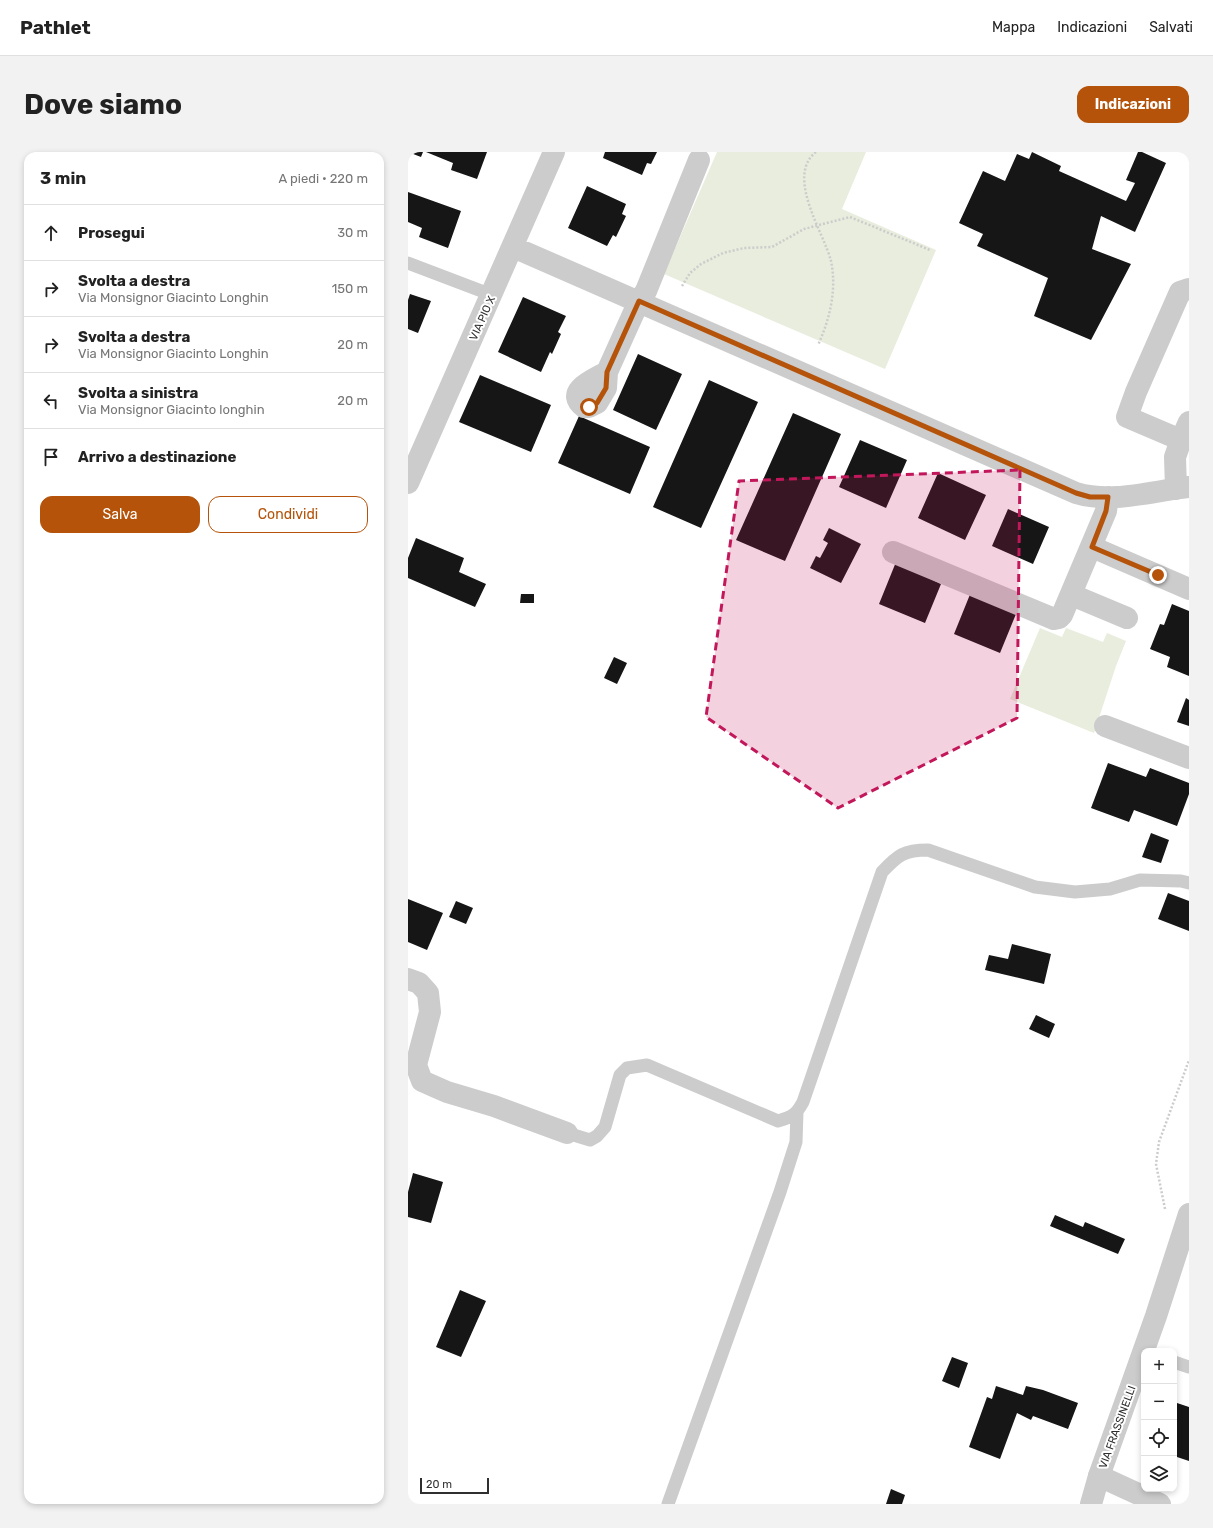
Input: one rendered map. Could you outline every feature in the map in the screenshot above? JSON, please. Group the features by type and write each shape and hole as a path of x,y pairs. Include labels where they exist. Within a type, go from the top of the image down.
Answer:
{"street":[{"name":"VIA PIO X","path":"408,483 514,247 554,152"},
{"path":"607,372 639,301 646,291 699,160"},
{"path":"514,247 1076,493 1090,497 1108,497 1182,488 1175,457 1185,431 1127,417 1136,392 1180,292 1189,289"},
{"path":"893,552 1054,619 1062,615 1072,595 1106,511 1108,497"},
{"path":"1092,547 1189,589"},
{"path":"1072,595 1127,618"},
{"path":"1105,726 1189,758"},
{"path":"408,979 419,983 428,993 430,1012 416,1065 422,1081 447,1092 494,1106 567,1133"},
{"name":"VIA FRASSINELLI","path":"1145,1348 1189,1214"},
{"name":"VIA FRASSINELLI","path":"1091,1504 1099,1476 1141,1359"},
{"path":"1099,1476 1160,1504"}],"lane":[{"path":"408,263 492,295"},
{"path":"668,1504 780,1192 796,1142 798,1112 803,1102 882,872 891,862 904,852 928,850 1035,886 1075,892 1110,889 1140,880 1181,881 1189,883"},
{"path":"567,1133 590,1140 597,1136 605,1127 620,1075 626,1068 641,1065 647,1065 778,1121 789,1118 798,1112"},
{"path":"1177,1363 1189,1367"}],"path":[{"path":"816,152 810,156 804,175 809,206 816,225 824,239 832,275 830,309 826,325 818,345"},
{"path":"682,286 690,273 702,264 723,254 744,248 772,247 796,233 816,225 850,217 930,250"},
{"path":"1166,1210 1156,1164 1159,1142 1189,1060"}],"highlighted area":[{"path":"1020,470 1017,718 838,808 706,717 739,481"}],"green space":[{"path":"717,152 866,152 842,209 936,250 885,369 664,274"},
{"path":"1040,628 1062,637 1066,628 1103,642 1107,633 1126,641 1116,666 1094,733 1010,699"}],"building":[{"path":"408,152 423,152 421,157"},
{"path":"426,152 487,152 477,179 451,170 453,163"},
{"path":"605,152 657,152 651,164 647,163 642,175 603,158"},
{"path":"1032,152 1061,166 1059,171 1126,201 1135,183 1126,180 1138,152 1142,152 1166,163 1135,232 1101,216 1092,249 1131,264 1091,340 1034,316 1048,278 977,246 983,234 959,223 983,171 1005,181 1017,154 1029,159"},
{"path":"587,186 626,204 622,214 626,216 616,237 613,235 607,246 568,228"},
{"path":"408,192 461,211 448,248 419,237 422,228 408,222"},
{"path":"410,294 431,301 418,333 408,329 408,300"},
{"path":"523,297 566,316 558,332 561,334 552,354 550,352 541,372 498,352"},
{"path":"638,354 682,374 656,430 613,410"},
{"path":"480,375 551,405 531,452 459,422"},
{"path":"709,380 758,402 701,528 653,507"},
{"path":"793,413 841,434 785,561 736,540"},
{"path":"579,416 650,447 630,494 558,463"},
{"path":"860,440 907,460 886,508 839,487"},
{"path":"938,473 986,495 965,540 918,518"},
{"path":"1008,509 1049,527 1033,564 992,546"},
{"path":"829,528 861,544 841,583 810,568 816,556 820,558 828,543 823,540"},
{"path":"416,538 464,558 459,572 486,584 475,607 408,578 408,558"},
{"path":"896,562 941,584 925,623 879,604"},
{"path":"971,592 1016,614 1000,653 954,634"},
{"path":"521,594 534,594 534,603 520,603"},
{"path":"1172,604 1189,611 1189,676 1167,667 1170,657 1150,649 1160,624 1164,625"},
{"path":"614,657 627,663 617,684 604,678"},
{"path":"1186,698 1189,700 1189,726 1177,722"},
{"path":"1108,763 1146,777 1150,768 1189,783 1189,794 1177,826 1134,810 1129,822 1091,808"},
{"path":"1151,833 1169,840 1161,863 1142,857"},
{"path":"1168,893 1189,901 1189,931 1158,919"},
{"path":"408,899 443,913 427,950 408,942"},
{"path":"456,901 473,908 466,924 449,917"},
{"path":"1012,944 1051,954 1044,984 985,970 989,955 1008,959"},
{"path":"1036,1015 1055,1024 1049,1038 1029,1029"},
{"path":"413,1173 443,1182 431,1223 408,1217 408,1192"},
{"path":"1055,1215 1083,1227 1085,1222 1125,1239 1118,1254 1050,1226"},
{"path":"460,1290 486,1301 461,1357 436,1347"},
{"path":"952,1357 968,1363 959,1388 942,1381"},
{"path":"996,1386 1023,1395 1026,1386 1043,1390 1078,1403 1068,1429 1033,1416 1031,1420 1017,1413 1000,1459 969,1447 987,1397 992,1399"},
{"path":"1177,1403 1189,1407 1189,1461 1177,1457"},
{"path":"891,1489 905,1495 902,1504 886,1504"}],"route":[{"path":"589,407 597,403 606,388 607,372 639,301 1076,493 1090,497 1108,497 1108,506 1092,547 1158,575"}]}
